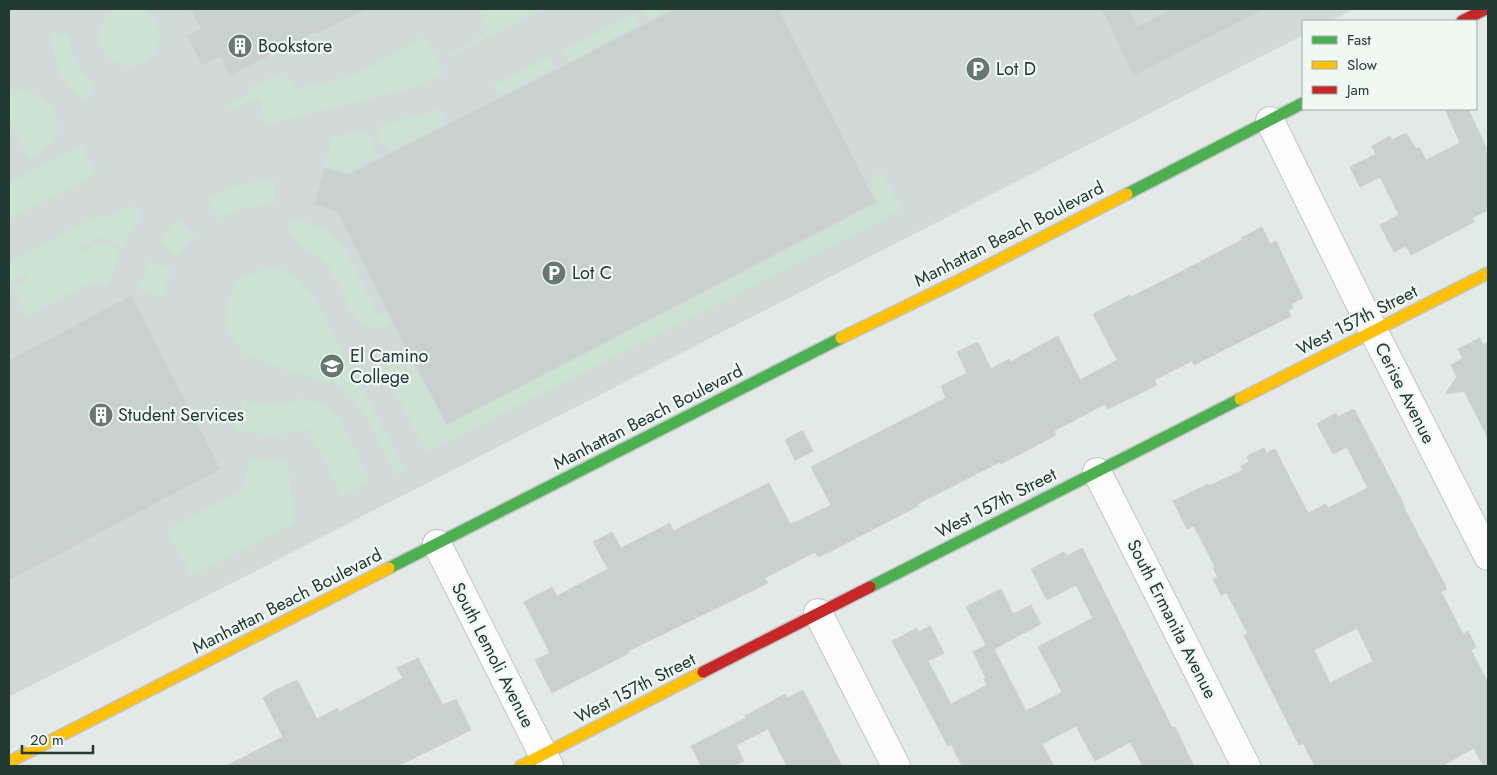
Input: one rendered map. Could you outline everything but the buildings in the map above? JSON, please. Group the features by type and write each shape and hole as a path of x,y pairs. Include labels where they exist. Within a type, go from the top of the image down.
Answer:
{"main road":[{"path":"1464,20 1486,9"},
{"name":"Manhattan Beach Boulevard","path":"9,762 1302,104"},
{"name":"West 157th Street","path":"538,762 818,613 1488,273"}],"street":[{"name":"Cerise Avenue","path":"1270,121 1374,332 1488,556"},
{"name":"South Ermanita Avenue","path":"1097,472 1246,766"},
{"name":"South Lemoli Avenue","path":"437,544 538,762"},
{"path":"818,613 896,766"}],"shaded area":[{"name":"El Camino College","path":"9,9 1354,9 1332,20 1302,20 1302,36 9,697"}],"green space":[{"path":"130,6 142,8 155,19 160,36 158,48 147,61 130,66 118,64 105,53 100,36 102,24 113,11"},
{"path":"489,9 544,9 448,58 448,55 489,31 480,14"},
{"path":"644,9 671,9 648,20"},
{"path":"633,14 639,25 569,62 563,51"},
{"path":"52,34 69,35 76,62 84,74 95,84 85,101 70,87 60,72 54,55"},
{"path":"425,37 444,75 404,90 264,125 260,99 220,110 249,94 247,90 285,71 295,89 350,77"},
{"path":"550,56 555,67 499,96 493,86"},
{"path":"9,88 36,94 48,102 56,115 57,133 45,148 29,159 9,119"},
{"path":"439,109 446,123 388,152 375,128"},
{"path":"365,130 378,156 346,172 325,165 332,138"},
{"path":"81,146 96,174 9,219 9,183"},
{"path":"878,174 883,174 901,210 427,452 387,376 387,362 392,355 405,349 446,426 879,203 869,179"},
{"path":"275,181 274,204 243,208 218,218 207,197 242,184"},
{"path":"131,205 142,213 122,245 100,237 79,248 81,252 100,242 120,251 108,286 90,283 27,316 13,288 28,281 26,275 10,283 9,263 100,214 104,219"},
{"path":"290,218 319,227 337,239 342,245 375,311 379,314 387,314 392,324 379,328 368,327 360,322 353,314 330,269 316,255 301,246 287,231"},
{"path":"177,219 195,235 177,256 168,251 169,249 159,242"},
{"path":"149,261 171,269 162,296 152,295 152,292 139,290"},
{"path":"263,270 281,270 299,280 312,294 404,469 403,472 398,475 395,473 365,414 340,386 269,364 243,352 227,328 227,302 240,279"},
{"path":"302,398 324,404 337,417 370,482 343,496 308,429 271,434 233,429 243,399 257,404 280,405"},
{"path":"249,460 287,461 294,523 191,575 167,529 244,490"}],"traffic: fast":[{"path":"1127,194 1302,104"},
{"path":"389,568 841,338"},
{"path":"870,587 1240,399"}],"traffic: slow":[{"path":"841,338 962,279 1127,194"},
{"path":"1240,399 1488,273"},
{"path":"9,762 389,568"},
{"path":"521,766 703,672"}],"traffic: jam":[{"path":"1464,20 1486,9"},
{"path":"703,672 870,587"}],"place":[{"name":"Bookstore","path":"240,46"},
{"name":"Lot D","path":"978,69"},
{"name":"Lot C","path":"554,273"},
{"name":"El Camino College","path":"332,366"},
{"name":"Student Services","path":"101,415"}]}
